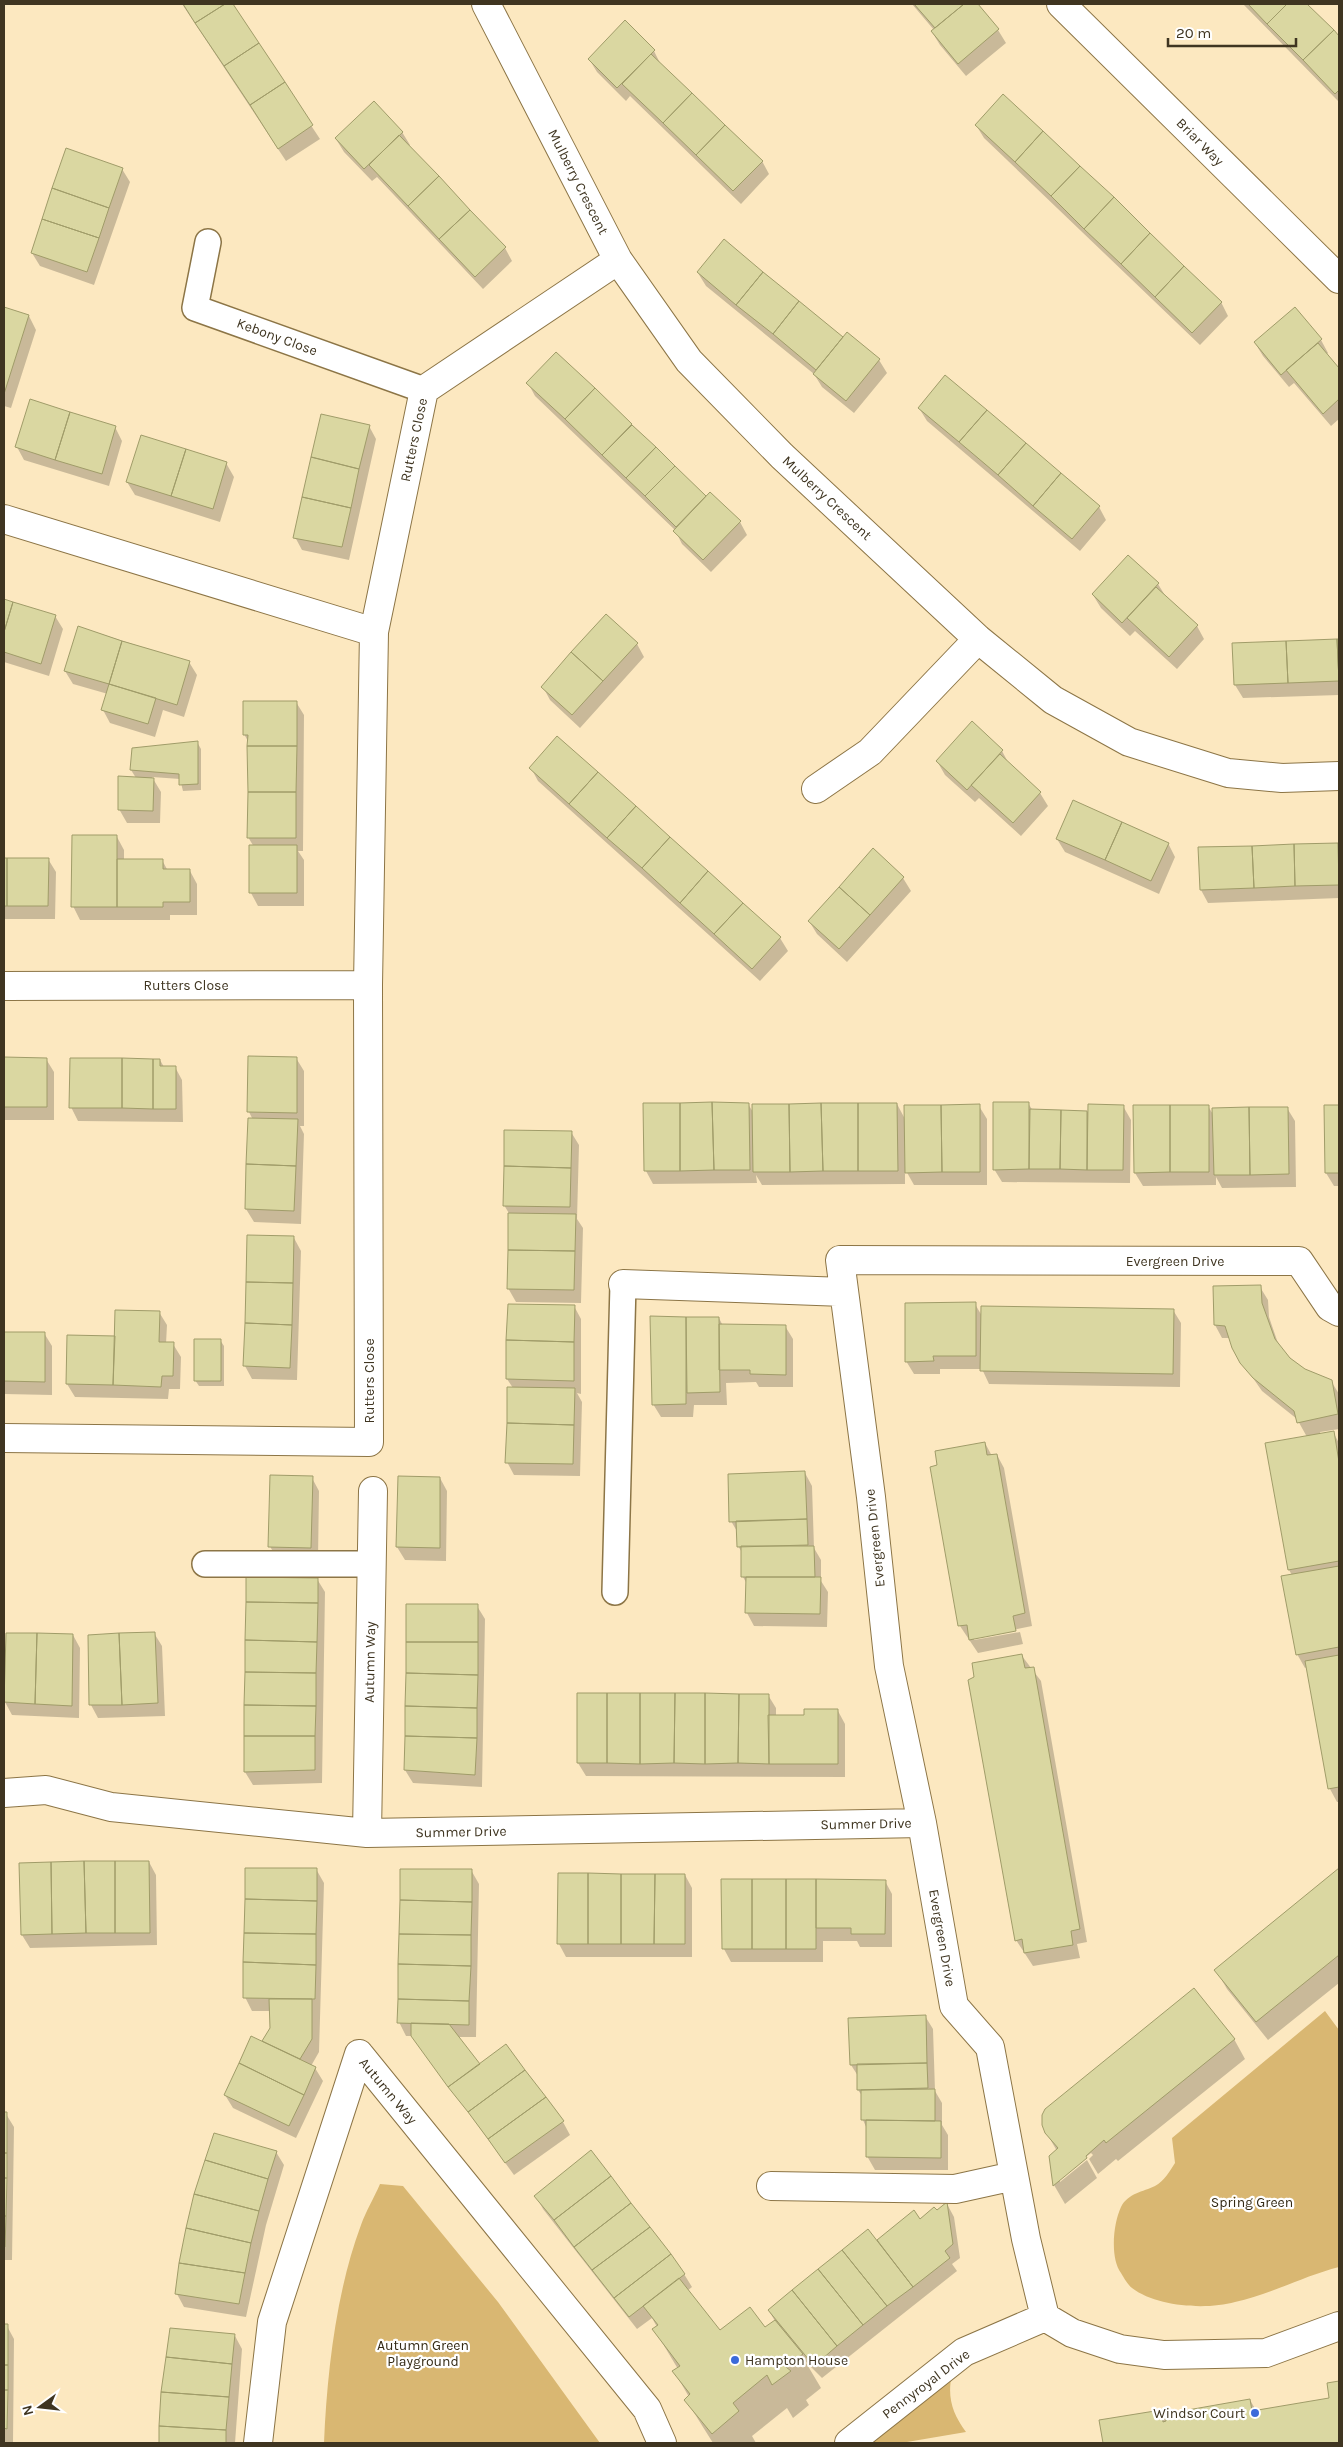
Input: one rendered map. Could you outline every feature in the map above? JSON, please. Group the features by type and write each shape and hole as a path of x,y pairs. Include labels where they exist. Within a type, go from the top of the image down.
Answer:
{"street":[{"name":"Briar Way","path":"1061,4 1339,279"},
{"name":"Mulberry Crescent","path":"494,10 618,260 689,362 782,456 978,639 1054,700 1129,742 1228,773 1282,778 1339,776"},
{"name":"Rutters Close","path":"4,1438 370,1442 368,985 374,632 424,390 618,260"},
{"path":"4,519 374,632"},
{"path":"816,789 870,752 978,639"},
{"name":"Rutters Close","path":"4,986 368,985"},
{"name":"Evergreen Drive","path":"1045,2317 1026,2239 990,2047 954,2006 922,1823 889,1666 871,1497 840,1260 1299,1261 1330,1307 1339,1312"},
{"path":"623,1284 844,1292"},
{"name":"Autumn Way","path":"367,1833 373,1491"},
{"name":"Summer Drive","path":"4,1793 46,1790 111,1807 367,1833 922,1823"},
{"name":"Autumn Way","path":"258,2443 272,2322 359,2054 647,2409 662,2443"},
{"path":"771,2186 955,2189 1014,2176"},
{"path":"1045,2317 1072,2333 1120,2349 1164,2355 1266,2353 1339,2326"},
{"name":"Pennyroyal Drive","path":"849,2443 964,2352 1045,2317"}],"lane":[{"name":"Kebony Close","path":"208,242 194,308 424,390"},
{"path":"615,1592 623,1284"},
{"path":"205,1564 371,1564"}],"green space":[{"name":"Spring Green","path":"1325,2011 1339,2030 1339,2267 1248,2299 1210,2306 1168,2303 1142,2294 1132,2288 1118,2267 1114,2250 1116,2222 1124,2202 1132,2196 1155,2186 1166,2176 1175,2163 1172,2138"},
{"name":"Autumn Green Playground","path":"380,2184 403,2186 498,2302 600,2443 324,2443 330,2361 345,2277 361,2225"},
{"path":"952,2374 950,2390 952,2404 957,2418 966,2432 901,2443 864,2443"}],"building":[{"path":"183,4 225,4 195,23"},
{"path":"225,4 233,4 259,43 224,66 195,23"},
{"path":"914,4 964,4 935,28"},
{"path":"964,4 978,4 999,29 958,64 931,31"},
{"path":"1248,4 1287,4 1267,24"},
{"path":"1287,4 1307,4 1334,30 1303,60 1267,24"},
{"path":"625,20 655,50 617,88 588,59"},
{"path":"1334,30 1339,36 1339,90 1335,94 1303,60"},
{"path":"259,43 285,82 250,105 224,66"},
{"path":"651,54 692,93 663,123 622,84"},
{"path":"285,82 313,125 278,149 250,105"},
{"path":"692,93 725,125 696,155 663,123"},
{"path":"1003,94 1043,131 1015,162 975,125"},
{"path":"374,101 403,132 364,169 335,138"},
{"path":"725,125 763,161 733,191 696,155"},
{"path":"1043,131 1080,166 1051,196 1015,162"},
{"path":"399,135 439,176 408,206 369,165"},
{"path":"66,148 123,168 109,208 52,188"},
{"path":"1080,166 1114,197 1084,229 1051,196"},
{"path":"439,176 470,210 439,239 408,206"},
{"path":"52,188 109,208 99,238 42,219"},
{"path":"1114,197 1150,233 1121,264 1084,229"},
{"path":"470,210 506,247 475,277 439,239"},
{"path":"42,219 99,238 87,272 31,253"},
{"path":"1150,233 1184,266 1155,297 1121,264"},
{"path":"724,239 763,272 736,305 697,272"},
{"path":"1184,266 1222,302 1192,333 1155,297"},
{"path":"763,272 799,301 773,334 736,305"},
{"path":"799,301 843,337 816,370 773,334"},
{"path":"4,307 29,315 4,394"},
{"path":"1295,307 1322,339 1281,375 1254,342"},
{"path":"847,332 880,359 846,401 813,374"},
{"path":"1318,343 1339,368 1339,399 1323,414 1286,370"},
{"path":"556,352 595,388 565,419 526,383"},
{"path":"945,375 987,410 959,442 918,408"},
{"path":"595,388 632,424 602,455 565,419"},
{"path":"30,399 70,412 55,460 15,447"},
{"path":"987,410 1026,443 998,475 959,442"},
{"path":"70,412 116,426 102,474 55,460"},
{"path":"321,414 370,425 359,469 311,457"},
{"path":"632,425 656,447 626,478 602,455"},
{"path":"141,435 186,449 171,496 126,482"},
{"path":"1026,443 1061,473 1033,506 998,475"},
{"path":"656,447 675,466 645,496 626,478"},
{"path":"186,449 227,462 213,509 171,496"},
{"path":"311,457 359,469 351,508 302,497"},
{"path":"675,466 706,496 676,527 645,496"},
{"path":"1061,473 1100,506 1072,539 1033,506"},
{"path":"710,492 741,521 703,560 673,531"},
{"path":"302,497 351,508 342,547 293,538"},
{"path":"1128,555 1159,583 1122,623 1092,594"},
{"path":"1156,587 1198,625 1169,657 1127,618"},
{"path":"4,599 13,602 4,632"},
{"path":"13,602 56,615 41,664 4,652 4,632"},
{"path":"606,614 638,643 603,681 571,652"},
{"path":"78,626 122,641 109,684 64,671"},
{"path":"1337,639 1339,681 1288,683 1286,641"},
{"path":"1337,639 1339,639 1339,681"},
{"path":"122,641 190,661 177,705 109,684"},
{"path":"1286,641 1288,683 1234,685 1232,643"},
{"path":"571,652 603,681 572,715 541,687"},
{"path":"109,684 156,698 148,724 101,710"},
{"path":"243,701 297,701 297,746 247,746 248,735 243,735"},
{"path":"972,721 1003,750 967,790 936,761"},
{"path":"557,736 598,772 569,804 529,768"},
{"path":"198,741 198,784 179,785 179,774 130,770 132,748"},
{"path":"247,746 297,746 296,792 248,792"},
{"path":"1000,754 1041,792 1013,823 971,785"},
{"path":"598,772 636,806 607,838 569,804"},
{"path":"118,776 154,778 153,811 118,810"},
{"path":"248,792 296,792 296,838 247,838"},
{"path":"1073,800 1122,822 1105,860 1056,839"},
{"path":"636,806 670,837 642,868 607,838"},
{"path":"1122,822 1169,843 1151,881 1105,860"},
{"path":"72,835 117,835 117,907 71,907"},
{"path":"670,837 708,871 680,903 642,868"},
{"path":"1338,843 1339,885 1295,886 1294,844"},
{"path":"1294,844 1295,886 1254,888 1252,846"},
{"path":"249,845 297,845 297,893 249,893"},
{"path":"1252,846 1254,888 1200,890 1198,847"},
{"path":"873,848 904,877 870,915 839,887"},
{"path":"4,858 7,858 7,906 4,906"},
{"path":"7,858 49,858 48,906 7,906"},
{"path":"117,859 163,859 163,869 190,869 190,902 163,902 163,907 117,907"},
{"path":"708,871 743,903 714,934 680,903"},
{"path":"839,887 870,915 839,949 808,921"},
{"path":"743,903 781,937 752,969 714,934"},
{"path":"248,1056 297,1057 297,1113 247,1112"},
{"path":"4,1057 47,1058 47,1107 4,1107"},
{"path":"70,1058 122,1058 122,1108 69,1108"},
{"path":"122,1058 153,1059 153,1109 122,1108"},
{"path":"153,1059 160,1059 160,1066 176,1066 176,1109 153,1109"},
{"path":"712,1102 714,1170 680,1171 680,1103"},
{"path":"712,1102 749,1103 750,1170 714,1170"},
{"path":"993,1102 1029,1102 1029,1169 993,1170"},
{"path":"643,1103 680,1103 680,1171 644,1171"},
{"path":"821,1103 858,1103 858,1171 823,1171"},
{"path":"821,1103 823,1171 790,1172 789,1104"},
{"path":"858,1103 897,1103 898,1171 858,1171"},
{"path":"752,1104 789,1104 790,1172 753,1172"},
{"path":"980,1104 980,1172 942,1172 941,1105"},
{"path":"1088,1104 1124,1105 1123,1170 1087,1170"},
{"path":"904,1105 941,1105 942,1172 905,1173"},
{"path":"1133,1105 1170,1105 1170,1172 1134,1173"},
{"path":"1170,1105 1209,1105 1209,1172 1170,1172"},
{"path":"1324,1105 1339,1105 1339,1173 1325,1173"},
{"path":"1249,1107 1250,1175 1214,1175 1212,1108"},
{"path":"1249,1107 1288,1107 1289,1174 1250,1175"},
{"path":"1030,1109 1061,1110 1060,1169 1029,1169"},
{"path":"1061,1110 1087,1111 1087,1170 1060,1169"},
{"path":"248,1118 298,1119 296,1166 246,1164"},
{"path":"504,1130 572,1131 571,1168 504,1166"},
{"path":"246,1164 296,1166 294,1211 245,1209"},
{"path":"504,1166 571,1168 570,1207 503,1206"},
{"path":"508,1213 576,1214 575,1251 508,1250"},
{"path":"247,1235 294,1236 293,1283 246,1282"},
{"path":"508,1250 575,1251 574,1290 507,1289"},
{"path":"246,1282 293,1283 292,1325 245,1323"},
{"path":"1261,1285 1262,1303 1275,1339 1290,1358 1305,1369 1332,1380 1338,1414 1297,1423 1294,1411 1253,1378 1240,1363 1232,1348 1225,1326 1214,1325 1213,1286"},
{"path":"976,1302 976,1356 933,1356 934,1361 905,1362 905,1303"},
{"path":"508,1304 575,1305 574,1342 506,1340"},
{"path":"981,1306 1174,1309 1173,1374 980,1371"},
{"path":"115,1310 160,1311 159,1342 174,1342 173,1376 162,1376 161,1387 113,1385"},
{"path":"650,1316 686,1317 686,1404 652,1405"},
{"path":"686,1317 719,1317 720,1392 687,1393"},
{"path":"245,1323 292,1325 290,1368 243,1366"},
{"path":"719,1324 786,1325 786,1375 750,1374 750,1370 719,1370"},
{"path":"4,1332 45,1332 45,1382 4,1381"},
{"path":"67,1335 115,1336 113,1385 66,1384"},
{"path":"194,1339 221,1339 221,1381 194,1381"},
{"path":"506,1340 574,1342 574,1381 506,1379"},
{"path":"507,1387 575,1388 574,1425 507,1423"},
{"path":"507,1423 574,1425 573,1464 505,1463"},
{"path":"1334,1431 1339,1462 1339,1561 1288,1570 1265,1443"},
{"path":"985,1442 987,1455 997,1454 1025,1613 1013,1616 1016,1631 969,1640 967,1625 958,1626 930,1467 937,1465 935,1451"},
{"path":"805,1471 807,1519 729,1522 728,1474"},
{"path":"270,1475 313,1476 311,1548 268,1547"},
{"path":"398,1476 440,1477 440,1548 396,1547"},
{"path":"807,1519 808,1545 737,1547 736,1521"},
{"path":"741,1546 814,1546 815,1577 741,1577"},
{"path":"1339,1566 1339,1647 1296,1655 1281,1576"},
{"path":"246,1577 318,1578 318,1603 246,1602"},
{"path":"746,1577 821,1577 820,1614 745,1613"},
{"path":"246,1602 318,1603 317,1642 245,1640"},
{"path":"406,1604 478,1604 478,1642 406,1642"},
{"path":"155,1632 158,1703 122,1705 119,1633"},
{"path":"6,1633 37,1633 35,1704 4,1702"},
{"path":"37,1633 73,1634 72,1706 35,1704"},
{"path":"119,1633 122,1705 89,1705 88,1635"},
{"path":"245,1640 317,1642 316,1673 245,1672"},
{"path":"406,1642 478,1642 478,1675 406,1673"},
{"path":"1022,1654 1025,1668 1034,1667 1080,1929 1071,1931 1073,1945 1024,1953 1022,1939 1015,1941 968,1680 974,1677 972,1663"},
{"path":"1339,1655 1339,1787 1328,1789 1305,1661"},
{"path":"245,1672 316,1673 316,1706 244,1705"},
{"path":"406,1673 478,1675 477,1708 405,1706"},
{"path":"577,1693 607,1693 607,1763 577,1763"},
{"path":"607,1693 640,1693 640,1764 607,1763"},
{"path":"640,1693 675,1693 674,1763 640,1764"},
{"path":"675,1693 705,1693 705,1764 674,1763"},
{"path":"705,1693 739,1694 738,1763 705,1764"},
{"path":"739,1694 769,1694 769,1764 738,1763"},
{"path":"244,1705 316,1706 315,1736 244,1736"},
{"path":"405,1706 477,1708 477,1738 405,1736"},
{"path":"804,1709 838,1709 838,1764 769,1764 768,1715 804,1715"},
{"path":"244,1736 315,1736 315,1770 244,1772"},
{"path":"405,1736 477,1738 475,1775 404,1770"},
{"path":"84,1861 86,1933 52,1934 51,1862"},
{"path":"84,1861 115,1861 115,1933 86,1933"},
{"path":"115,1861 149,1861 150,1933 115,1933"},
{"path":"51,1862 52,1934 21,1935 19,1863"},
{"path":"245,1868 317,1868 317,1901 245,1899"},
{"path":"1339,1868 1339,1955 1256,2022 1214,1970"},
{"path":"400,1869 472,1869 472,1902 400,1900"},
{"path":"558,1873 588,1873 588,1944 557,1944"},
{"path":"588,1873 621,1874 621,1944 588,1944"},
{"path":"621,1874 655,1874 654,1944 621,1944"},
{"path":"655,1874 685,1874 685,1944 654,1944"},
{"path":"721,1879 752,1879 752,1949 722,1949"},
{"path":"752,1879 786,1879 786,1949 752,1949"},
{"path":"786,1879 816,1879 816,1949 786,1949"},
{"path":"816,1879 886,1880 885,1934 851,1934 851,1928 816,1928"},
{"path":"245,1899 317,1901 316,1934 244,1933"},
{"path":"400,1900 472,1902 471,1935 399,1934"},
{"path":"244,1933 316,1934 316,1965 243,1962"},
{"path":"399,1934 471,1935 471,1966 398,1964"},
{"path":"243,1962 316,1965 315,1999 243,1998"},
{"path":"398,1964 471,1966 469,2001 398,1999"},
{"path":"1194,1988 1235,2039 1106,2143 1104,2140 1086,2156 1087,2158 1053,2186 1049,2156 1058,2148 1045,2133 1042,2125 1042,2115 1045,2109"},
{"path":"269,1999 312,1999 312,2039 300,2059 262,2041 270,2028"},
{"path":"398,1999 469,2001 469,2025 397,2023"},
{"path":"926,2015 927,2063 850,2065 848,2018"},
{"path":"411,2023 449,2024 480,2064 448,2087 411,2036"},
{"path":"251,2036 316,2067 304,2095 239,2063"},
{"path":"506,2044 525,2070 468,2112 448,2087"},
{"path":"239,2063 304,2095 289,2126 224,2095"},
{"path":"927,2063 928,2088 857,2090 857,2064"},
{"path":"525,2070 546,2097 488,2139 468,2112"},
{"path":"935,2089 935,2121 861,2120 861,2090"},
{"path":"546,2097 564,2121 505,2163 488,2139"},
{"path":"4,2112 7,2112 7,2153 4,2153"},
{"path":"866,2120 941,2121 941,2158 866,2157"},
{"path":"214,2133 277,2151 268,2179 205,2160"},
{"path":"591,2150 611,2176 554,2220 534,2196"},
{"path":"4,2153 7,2153 7,2178 4,2178"},
{"path":"205,2160 268,2179 259,2211 194,2194"},
{"path":"611,2176 631,2203 574,2247 554,2220"},
{"path":"4,2178 7,2178 6,2216 4,2216"},
{"path":"194,2194 259,2211 251,2243 186,2228"},
{"path":"947,2202 953,2244 945,2251 950,2258 913,2287 877,2240 914,2210 920,2219 934,2207 937,2210"},
{"path":"631,2203 650,2227 592,2270 574,2247"},
{"path":"4,2216 6,2216 5,2247 4,2247"},
{"path":"650,2227 671,2254 614,2298 592,2270"},
{"path":"186,2228 251,2243 245,2273 179,2263"},
{"path":"868,2229 913,2287 887,2306 842,2250"},
{"path":"842,2250 887,2306 863,2325 818,2269"},
{"path":"671,2254 685,2274 629,2317 614,2298"},
{"path":"179,2263 245,2273 239,2304 175,2294"},
{"path":"818,2269 863,2325 837,2346 792,2290"},
{"name":"Hampton House","path":"679,2278 720,2330 750,2307 765,2327 775,2320 803,2354 786,2367 791,2371 772,2385 767,2375 733,2403 739,2411 712,2434 684,2400 690,2394 672,2371 680,2366 652,2329 658,2325 643,2306"},
{"path":"792,2290 837,2346 814,2366 768,2310"},
{"path":"4,2324 8,2324 8,2365 4,2365"},
{"path":"170,2328 235,2334 232,2364 166,2357"},
{"path":"166,2357 232,2364 229,2397 161,2392"},
{"path":"4,2365 8,2365 8,2390 4,2390"},
{"name":"Windsor Court","path":"1339,2381 1339,2443 1103,2443 1099,2420 1161,2410 1163,2422 1166,2421 1165,2414 1250,2399 1252,2411 1329,2398 1327,2383"},
{"path":"4,2390 8,2390 7,2429 4,2428"},
{"path":"161,2392 229,2397 226,2430 159,2426"},
{"path":"159,2426 226,2430 226,2443 159,2443"}],"place":[{"name":"Hampton House","path":"735,2360"},
{"name":"Windsor Court","path":"1255,2413"}]}
